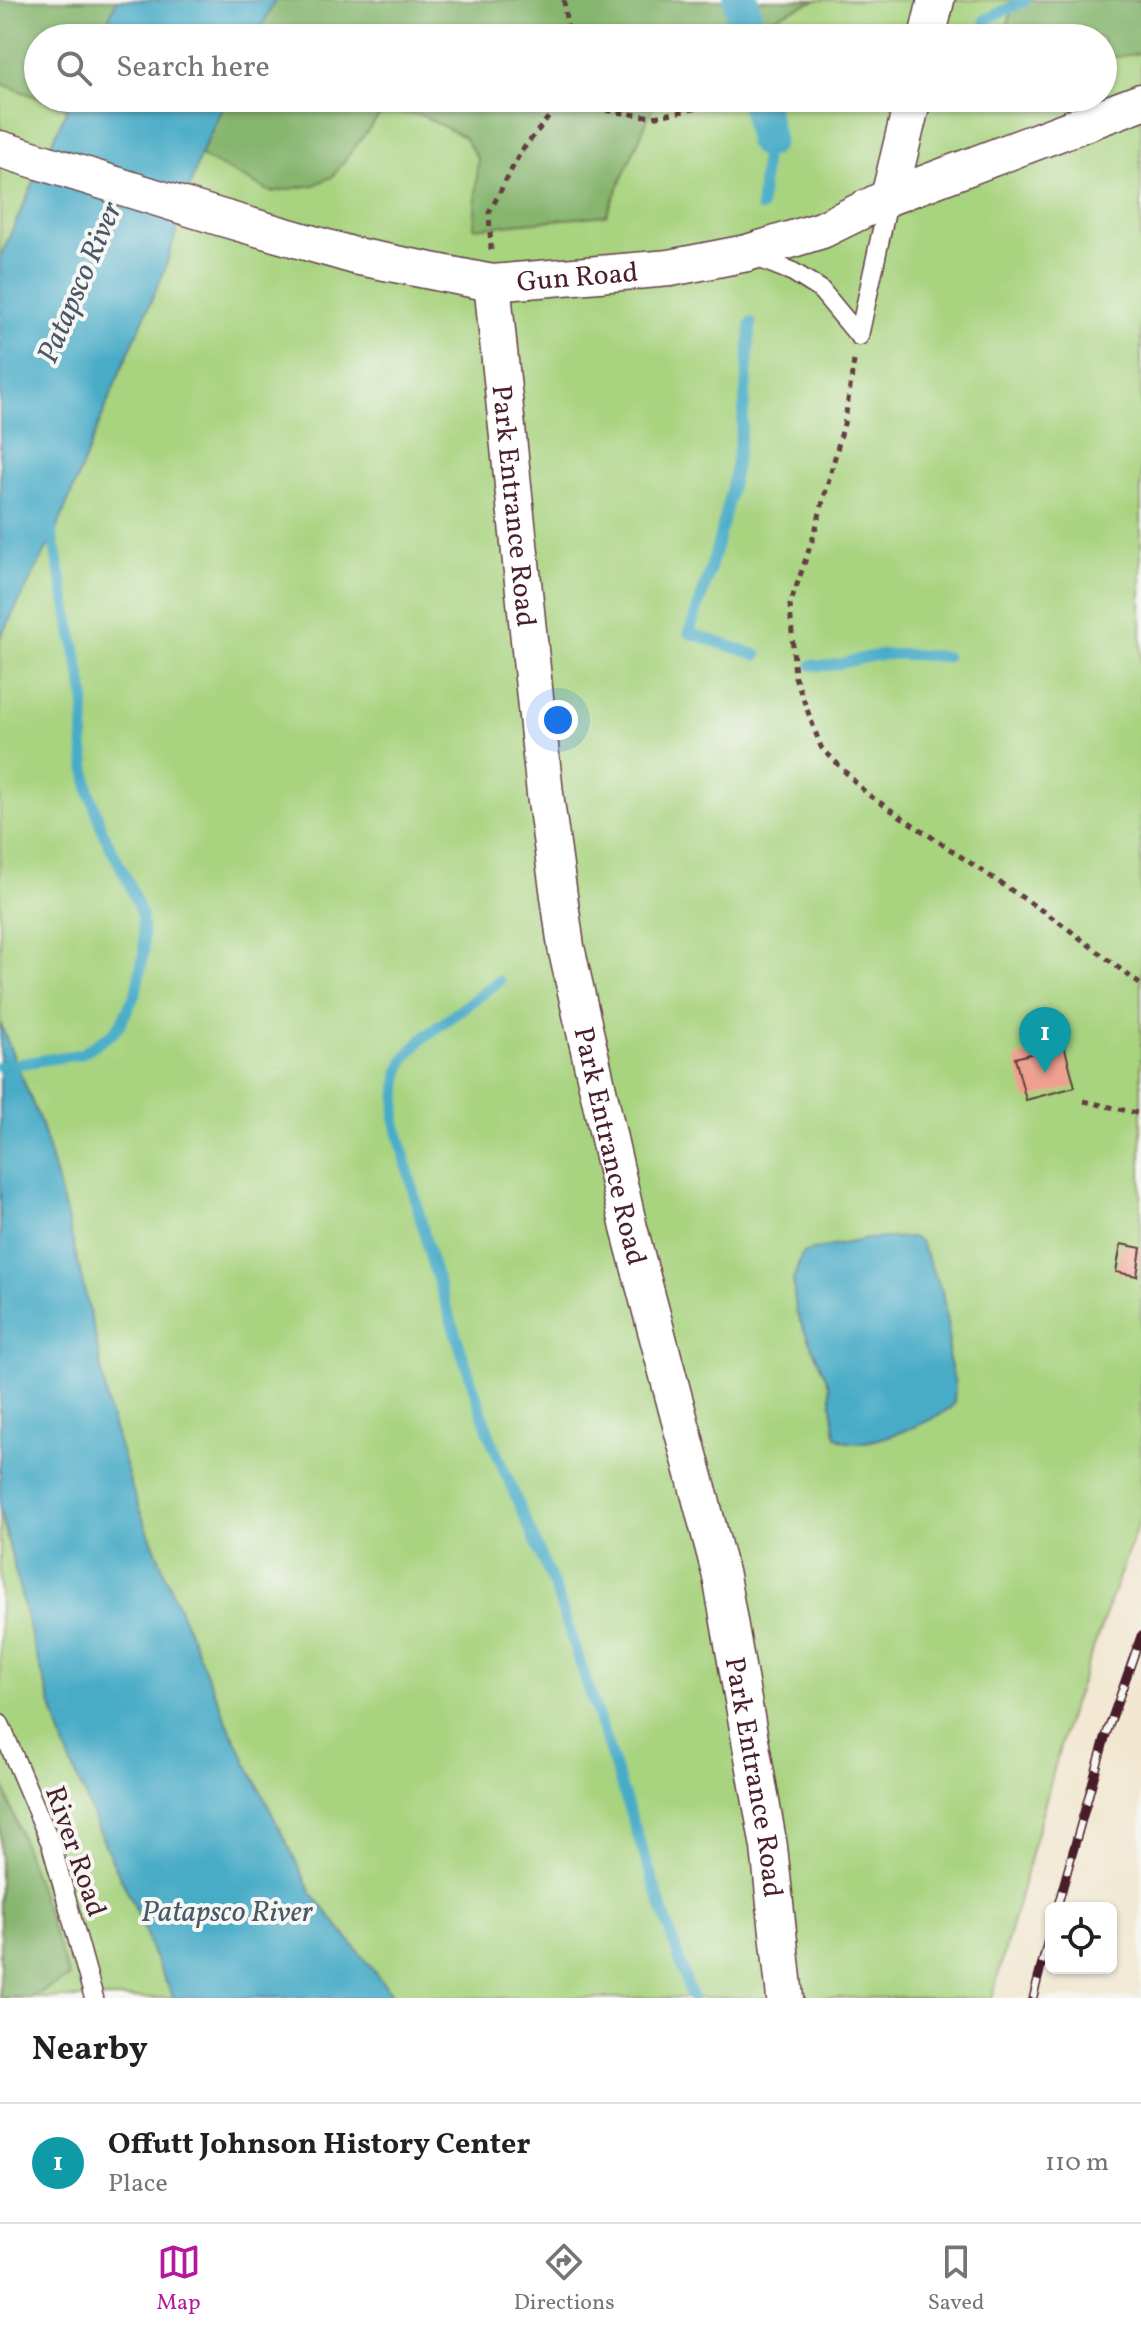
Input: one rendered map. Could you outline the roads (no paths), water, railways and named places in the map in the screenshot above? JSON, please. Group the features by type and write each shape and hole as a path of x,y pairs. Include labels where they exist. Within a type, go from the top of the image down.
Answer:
{"street":[{"path":"930,24 936,0"},
{"name":"Gun Road","path":"1117,111 1141,102"},
{"path":"889,197 910,112"},
{"name":"Gun Road","path":"0,149 355,256 492,283 670,268 747,253 822,230 889,197 1114,112"},
{"name":"Park Entrance Road","path":"492,283 545,794 566,947 629,1228 721,1576 769,1847 785,1998"}],"lane":[{"path":"747,253 793,272 820,289 859,336 889,197"},
{"name":"River Road","path":"0,1724 51,1844 94,1998"}],"water":[{"path":"117,0 275,0 263,24 106,24"},
{"name":"Patapsco River","path":"66,112 220,112 200,155 164,272 58,527 0,638 0,257"},
{"name":"Patapsco River","path":"0,1023 41,1124 96,1339 109,1412 135,1498 176,1601 230,1729 311,1892 395,1998 174,1998 66,1751 33,1644 0,1509"},
{"path":"912,1237 920,1242 942,1291 949,1335 948,1355 955,1384 954,1404 934,1418 903,1431 871,1441 846,1442 836,1436 829,1384 796,1312 793,1280 802,1254 808,1251 867,1239"}],"waterway":[{"path":"741,0 745,24"},
{"path":"985,20 1026,0"},
{"path":"761,112 766,140"},
{"path":"761,207 766,140"},
{"path":"751,323 742,426 728,505 689,633 757,655"},
{"path":"0,1067 81,1054 113,1033 136,992 144,951 142,916 104,835 89,791 83,746 85,697 51,529"},
{"path":"812,665 829,665 889,654 946,657"},
{"path":"499,981 423,1038 406,1057 399,1072 395,1120 431,1260 491,1440 555,1588 692,1998"}],"railway":[{"path":"1059,1902 1105,1738 1141,1636"},
{"path":"1033,1998 1045,1951"}],"place":[{"name":"Offutt Johnson History Center","path":"1045,1073"}]}
